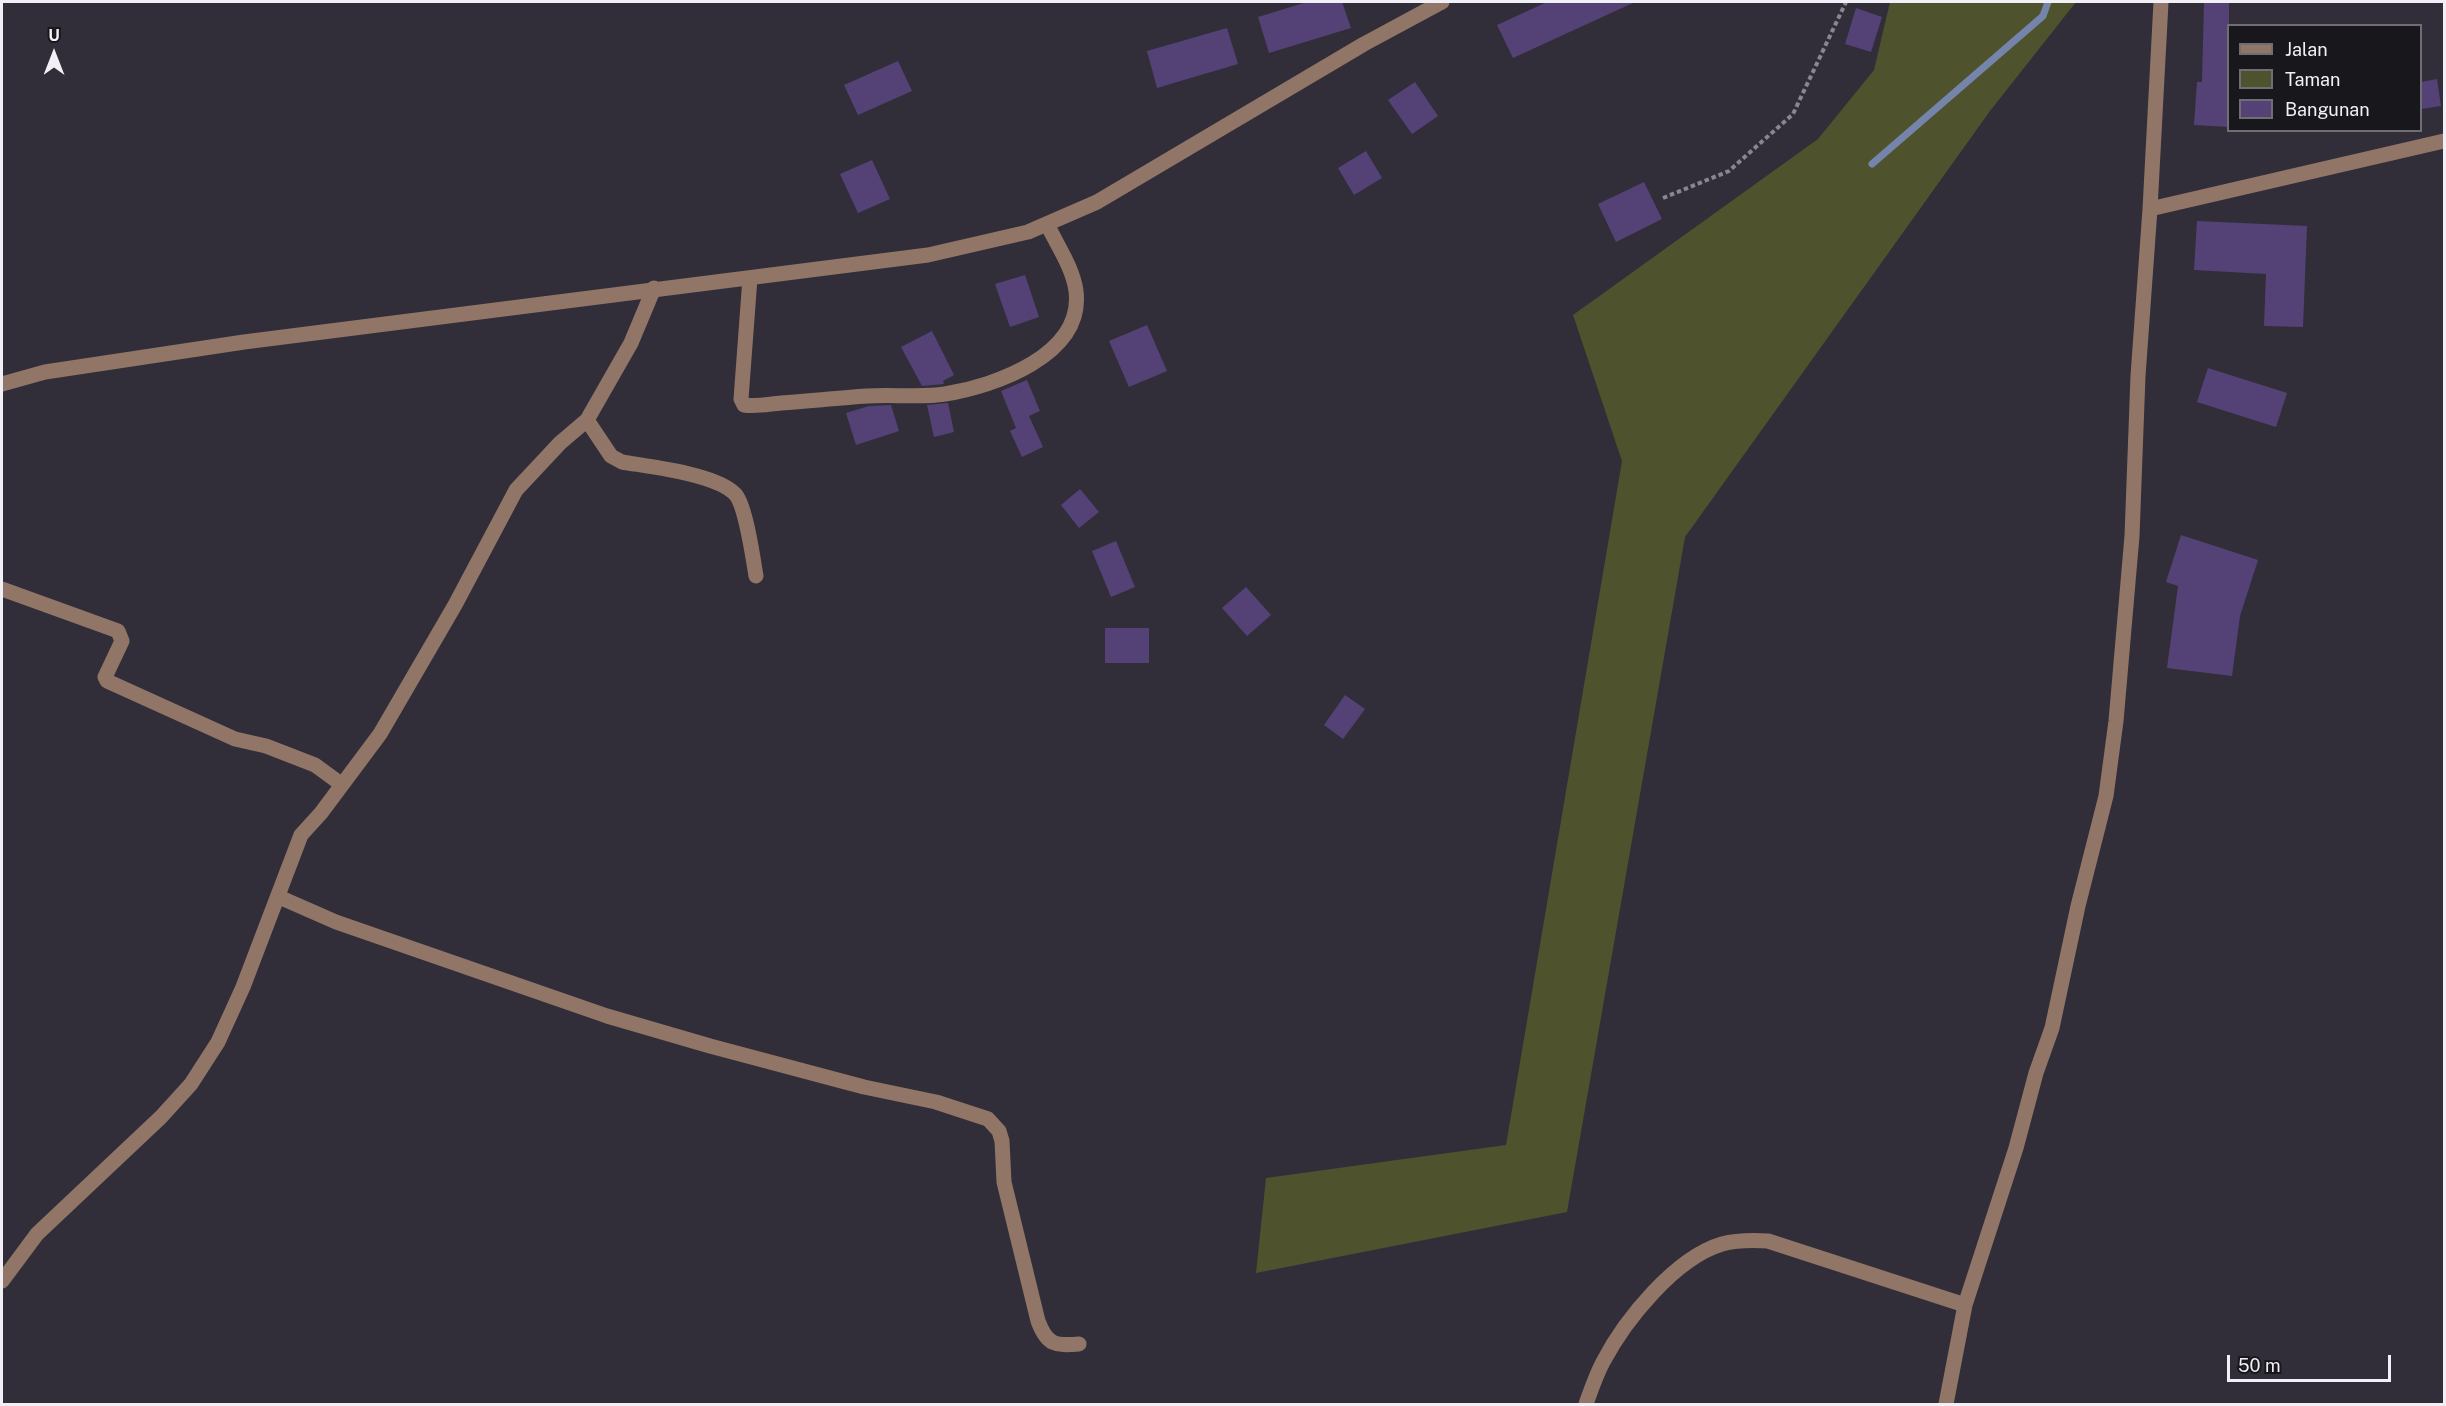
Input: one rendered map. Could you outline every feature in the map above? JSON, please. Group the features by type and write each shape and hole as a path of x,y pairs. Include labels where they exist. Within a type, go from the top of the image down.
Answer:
{"street":[{"path":"2,384 45,372 244,342 654,288 928,255 1018,234 1098,202 1364,44 1442,2"},
{"path":"1946,1404 1965,1305 2052,1028 2078,906 2106,796 2116,722 2132,536 2138,376 2161,2"},
{"path":"2150,209 2445,141"},
{"path":"750,278 741,399 744,405 869,396 946,394 999,378 1032,363 1050,351 1064,337 1071,323 1076,293 1073,278 1047,224"},
{"path":"2,1281 37,1234 161,1117 191,1084 218,1042 243,987 279,897 288,864 301,836 380,734 455,605 516,490 560,443 587,420 632,343 654,288"},
{"path":"587,420 611,456 622,462 712,479 737,496 742,508 756,576"},
{"path":"2,589 118,631 122,641 105,677 107,681 235,739 266,746 315,765 341,784"},
{"path":"279,897 347,926 607,1016 864,1087 936,1102 988,1119 999,1131 1002,1141 1004,1182 1040,1328 1050,1342 1061,1346 1079,1344"},
{"path":"1586,1404 1602,1363 1633,1316 1672,1275 1698,1256 1720,1245 1735,1241 1768,1241 1965,1305"}],"path":[{"path":"1663,198 1729,171 1793,114 1846,2"}],"green space":[{"path":"1890,2 2076,2 1990,111 1685,537 1567,1212 1256,1273 1266,1178 1506,1145 1622,461 1573,315 1818,139 1874,70"}],"building":[{"path":"1307,2 1342,2 1351,28 1269,53 1258,17"},
{"path":"1547,2 1635,2 1513,58 1497,25"},
{"path":"2204,2 2229,2 2227,127 2194,125 2197,82 2202,82"},
{"path":"1856,8 1882,17 1871,52 1845,44"},
{"path":"1227,28 1238,64 1157,88 1147,51"},
{"path":"898,61 912,91 858,115 844,85"},
{"path":"2437,79 2441,106 2422,109 2422,82"},
{"path":"1415,82 1438,116 1412,134 1388,100"},
{"path":"1366,151 1382,178 1354,195 1338,168"},
{"path":"872,160 890,199 858,213 840,174"},
{"path":"1644,182 1662,219 1616,242 1598,204"},
{"path":"2197,221 2307,226 2303,327 2264,326 2266,274 2194,270"},
{"path":"1025,275 1039,317 1010,327 995,284"},
{"path":"1147,325 1167,371 1129,387 1109,341"},
{"path":"932,331 954,375 943,381 944,384 922,386 901,347"},
{"path":"2208,368 2287,393 2276,427 2197,402"},
{"path":"1027,380 1040,411 1029,416 1043,447 1022,457 1010,431 1016,428 1001,391"},
{"path":"948,403 954,432 934,437 927,405"},
{"path":"891,405 899,431 856,445 846,413 869,406"},
{"path":"1080,489 1099,512 1079,528 1061,505"},
{"path":"2181,535 2258,560 2240,616 2232,676 2167,668 2178,586 2166,582"},
{"path":"1116,541 1135,587 1111,597 1092,551"},
{"path":"1246,587 1271,615 1247,636 1222,608"},
{"path":"1105,628 1149,628 1149,663 1105,663"},
{"path":"1345,695 1365,709 1343,739 1324,725"}],"waterway":[{"path":"1872,164 2043,16 2048,2"}]}
